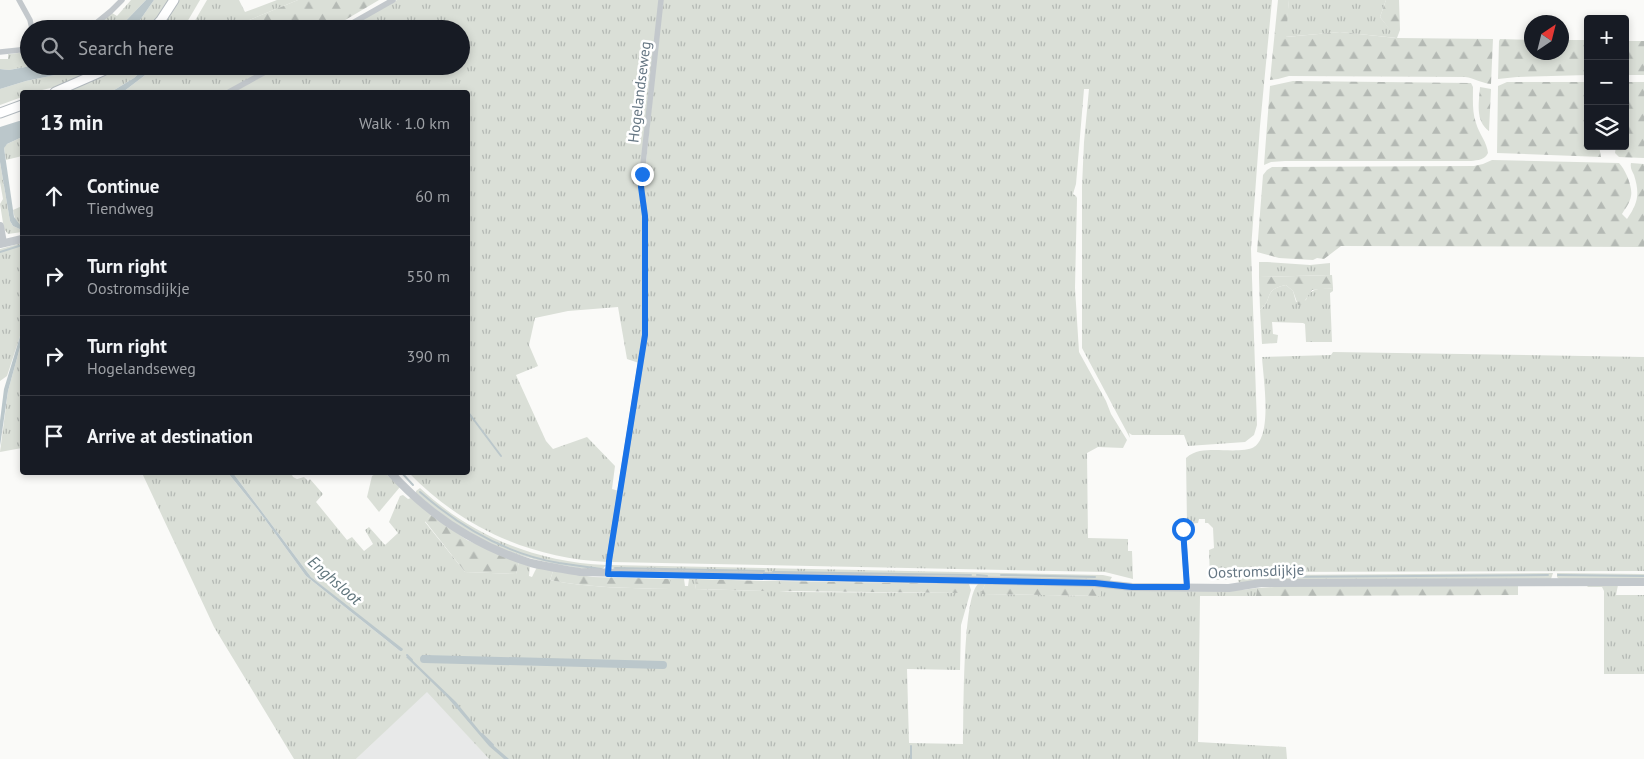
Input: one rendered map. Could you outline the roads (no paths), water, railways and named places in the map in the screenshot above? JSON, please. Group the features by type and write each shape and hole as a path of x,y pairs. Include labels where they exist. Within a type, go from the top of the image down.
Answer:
{"main road":[{"path":"161,20 174,0"},
{"path":"60,90 94,75"},
{"path":"0,113 20,106"}],"street":[{"path":"19,0 30,20"},
{"path":"101,20 122,0"},
{"path":"358,20 393,0"},
{"name":"Hogelandseweg","path":"608,574 645,335 645,216 641,183 661,0"},
{"path":"0,52 20,51"},
{"path":"234,90 260,75"},
{"path":"0,226 1,244 20,239"},
{"name":"Oostromsdijkje","path":"393,475 411,494 441,519 479,542 532,563 580,572 1086,583 1123,587 1229,588 1271,583 1644,582"},
{"path":"1183,529 1187,587"}],"waterway":[{"path":"0,252 20,246"},
{"path":"470,415 501,456"},
{"path":"404,475 413,485"},
{"path":"420,492 451,517 502,546 539,559 601,569"},
{"path":"615,568 764,571"},
{"path":"773,572 971,575"},
{"path":"977,575 987,576"},
{"path":"1001,575 1095,577"},
{"path":"1264,577 1548,575"},
{"path":"1558,575 1644,576"},
{"name":"Enghsloot","path":"407,655 412,660"},
{"path":"424,659 663,665"},
{"name":"Enghsloot","path":"482,734 493,745"},
{"path":"911,746 911,759"}]}
